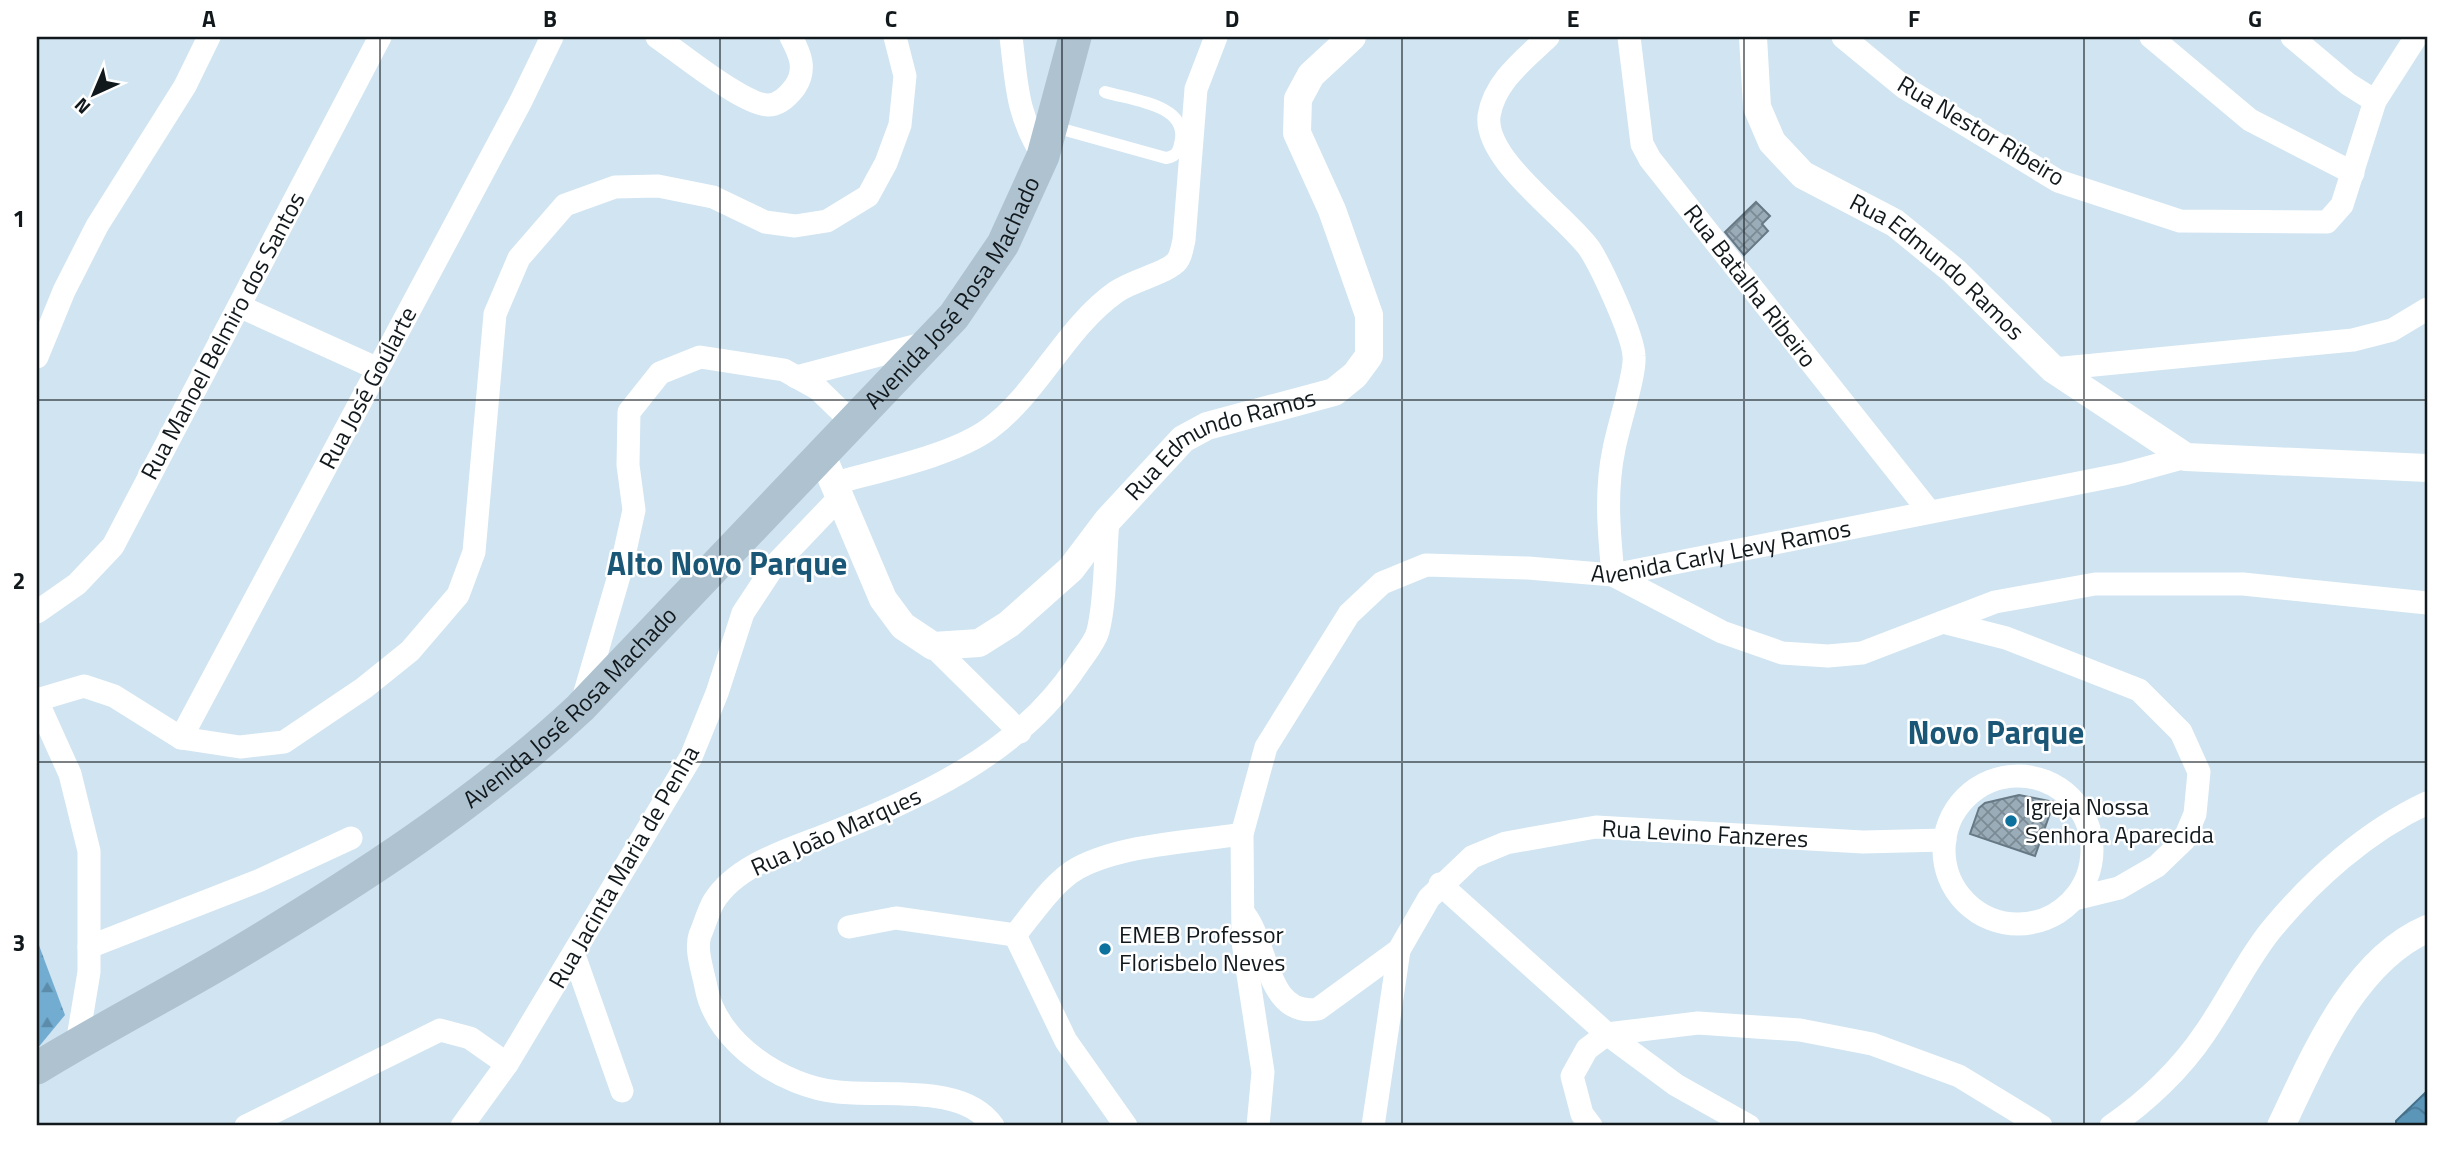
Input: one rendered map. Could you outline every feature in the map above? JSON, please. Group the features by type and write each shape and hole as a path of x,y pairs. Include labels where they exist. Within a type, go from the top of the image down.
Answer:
{"main road":[{"name":"Avenida José Rosa Machado","path":"37,1068 225,961 395,855 551,736 737,546 831,478 853,423 932,341 1003,244 1047,141 1075,37"}],"street":[{"path":"37,357 64,291 97,226 185,86 209,37"},
{"name":"Rua Manoel Belmiro dos Santos","path":"37,612 77,584 113,546 380,37"},
{"name":"Rua José Goularte","path":"181,738 521,101 552,37"},
{"path":"657,37 750,102 770,105 788,97 800,79 802,59 791,37"},
{"path":"77,1044 89,972 89,851 71,774 37,700 84,686 114,696 181,738 240,747 284,742 364,688 410,651 458,595 474,552 495,314 519,258 565,205 615,187 658,186 713,197 765,222 795,226 827,221 868,196 886,163 900,125 905,76 895,37"},
{"path":"1012,37 1018,103 1026,128 1047,141"},
{"path":"1020,732 933,646 903,626 883,599 831,478 927,458 988,430 1014,406 1089,314 1139,278 1174,264 1181,254 1184,240 1196,89 1216,37"},
{"name":"Rua Edmundo Ramos","path":"933,646 979,643 1009,624 1071,569 1108,520 1184,439 1207,426 1334,392 1355,374 1369,356 1369,315 1332,210 1297,133 1298,99 1311,75 1352,37"},
{"path":"1548,37 1509,75 1495,97 1489,118 1496,149 1590,249 1623,321 1635,356 1613,450 1606,506 1613,575 1721,632 1782,653 1861,653 1994,602 2095,584 2243,584 2427,603"},
{"name":"Rua Batalha Ribeiro","path":"1629,37 1642,144 1650,159 1928,510"},
{"name":"Rua Edmundo Ramos","path":"1753,37 1757,107 1772,142 1803,175 1895,223 1954,271 2053,369 2186,457"},
{"name":"Rua Nestor Ribeiro","path":"1843,37 1905,88 2058,181 2180,221 2326,222 2342,205 2362,135 2375,101 2416,37"},
{"path":"2151,37 2250,120 2353,173"},
{"path":"2292,37 2348,84 2375,101"},
{"path":"239,306 378,369"},
{"path":"2053,369 2353,340 2392,330 2427,310"},
{"path":"796,377 932,341"},
{"path":"580,708 621,569 634,510 628,465 629,412 660,373 700,357 785,370 818,389 853,423"},
{"name":"Avenida Carly Levy Ramos","path":"1258,1126 1263,1072 1243,942 1242,834 1266,747 1349,614 1382,583 1426,565 1528,568 1613,575 1928,510 2124,474 2186,457 2427,468"},
{"name":"Rua Jacinta Maria de Penha","path":"462,1126 507,1065 691,757 717,693 743,613 831,478"},
{"name":"Rua João Marques","path":"993,1126 988,1119 955,1100 920,1095 836,1092 791,1078 755,1060 726,1032 708,998 698,943 714,900 747,868 890,810 950,780 1020,732 1065,683 1098,633 1108,520"},
{"path":"1944,622 2006,638 2138,690 2181,732 2186,742 2199,772 2194,814 2184,840 2157,866 2119,888 2074,899"},
{"path":"2010,776 2034,778 2057,787 2076,803 2088,824 2093,848 2090,872 2074,899 2061,911 2039,922 2015,925 1991,919 1970,906 1954,887 1945,864 1945,840 1952,817 1966,797 1987,783 2010,776"},
{"path":"2111,1126 2142,1105 2203,1036 2270,931 2313,886 2358,845 2427,803"},
{"name":"Rua Levino Fanzeres","path":"1373,1126 1399,950 1440,884 1472,857 1506,842 1596,827 1863,842 1945,840"},
{"path":"1015,935 1056,886 1078,868 1120,853 1242,834"},
{"path":"89,947 258,881 351,838"},
{"path":"1440,884 1607,1034 1676,1085 1749,1126"},
{"path":"1243,912 1255,927 1277,991 1291,1005 1304,1011 1318,1009 1399,950"},
{"path":"849,927 897,918 1015,935"},
{"path":"2281,1126 2341,1007 2382,959 2427,929"},
{"path":"1015,935 1066,1041 1126,1126"},
{"path":"573,955 622,1091"},
{"path":"1591,1126 1582,1114 1572,1076 1587,1049 1607,1034 1698,1023 1800,1030 1872,1044 1959,1076 2041,1126"},
{"path":"246,1126 440,1030 470,1038 507,1065"}],"lane":[{"path":"1047,141 1166,158 1179,151 1182,128 1177,118 1167,110 1105,92"}],"green space":[{"path":"37,940 65,1015 37,1049"}],"water":[{"path":"2427,1091 2427,1126 2396,1126 2396,1121"}],"building":[{"path":"1756,202 1770,216 1762,224 1768,231 1744,255 1725,232"},
{"name":"Igreja Nossa Senhora Aparecida","path":"2019,795 2054,802 2035,856 1970,834 1979,808 1985,803"}],"place":[{"name":"Igreja Nossa Senhora Aparecida","path":"2011,821"},
{"name":"EMEB Professor Florisbelo Neves","path":"1105,949"}],"district":[{"name":"Alto Novo Parque","path":"727,564"},
{"name":"Novo Parque","path":"1996,733"}]}
